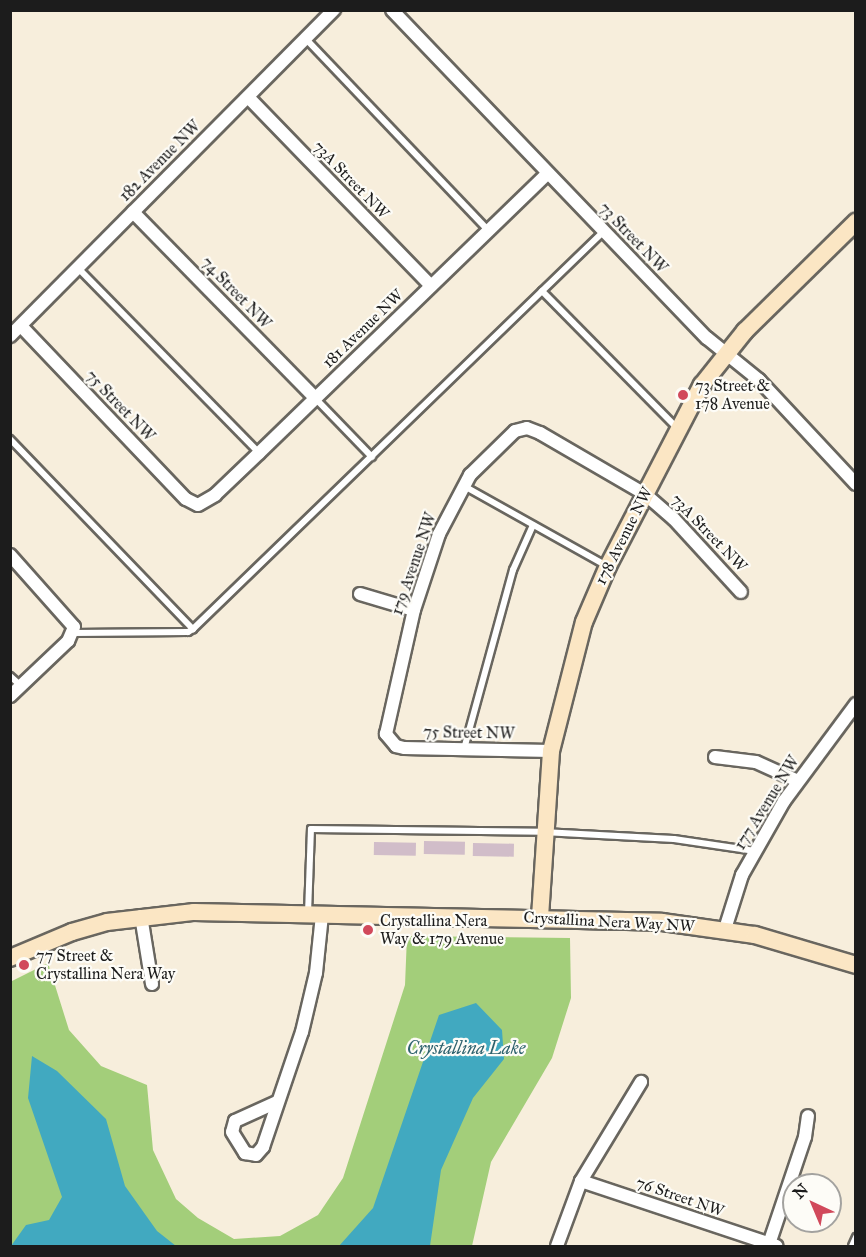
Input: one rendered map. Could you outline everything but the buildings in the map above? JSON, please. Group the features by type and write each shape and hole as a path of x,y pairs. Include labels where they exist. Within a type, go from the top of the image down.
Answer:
{"street":[{"name":"182 Avenue NW","path":"10,336 334,10"},
{"name":"73 Street NW","path":"392,10 706,338 726,353 784,406 855,484"},
{"name":"73A Street NW","path":"248,97 431,286"},
{"name":"181 Avenue NW","path":"198,505 215,495 548,173"},
{"name":"74 Street NW","path":"133,212 315,398"},
{"name":"178 Avenue NW","path":"540,917 543,832 551,751 584,622 608,566 677,429 726,353 854,228"},
{"name":"75 Street NW","path":"21,326 186,499 198,505"},
{"name":"73A Street NW","path":"526,428 645,494 699,544 741,592"},
{"name":"179 Avenue NW","path":"390,741 388,715 414,610 439,534 464,485 515,431 526,428"},
{"path":"10,555 74,630 10,696"},
{"path":"360,594 414,610"},
{"name":"177 Avenue NW","path":"725,929 735,891 756,851 798,781 855,704"},
{"name":"75 Street NW","path":"390,741 404,748 551,751"},
{"path":"715,757 756,762 798,781"},
{"name":"Crystallina Nera Way NW","path":"10,958 72,932 141,916 194,912 654,921 725,929 855,965"},
{"path":"277,1102 235,1120 232,1132 244,1153 253,1156 260,1152 277,1102 310,1002 315,915"},
{"path":"141,916 152,984"},
{"path":"557,1246 581,1181 641,1082"},
{"name":"76 Street NW","path":"581,1181 772,1245 805,1137 808,1116"}],"lane":[{"path":"306,39 488,230"},
{"path":"74,630 188,632 604,231"},
{"path":"78,267 259,453"},
{"path":"542,291 677,429"},
{"path":"315,398 372,457"},
{"path":"10,439 193,628"},
{"path":"464,485 608,566"},
{"path":"464,749 513,570 533,525"},
{"path":"10,676 21,686"},
{"path":"315,915 311,829 543,832 675,839 756,851"},
{"path":"852,1246 855,1237"}],"shaded area":[{"path":"424,841 465,842 465,855 424,854"},
{"path":"374,842 416,843 416,856 374,855"},
{"path":"473,843 514,844 514,857 473,856"}],"green space":[{"path":"407,936 570,938 571,998 552,1058 491,1162 472,1246 11,1246 10,982 48,963 69,1030 101,1066 147,1085 153,1150 176,1199 198,1218 234,1239 280,1236 318,1215 343,1178 405,985"}],"water":[{"name":"Crystallina Lake","path":"476,1003 502,1030 504,1059 473,1098 441,1170 430,1246 339,1246 373,1208 439,1015"},
{"path":"32,1056 57,1071 106,1119 125,1186 157,1231 176,1246 11,1246 26,1225 49,1220 62,1197 28,1098"}],"place":[{"name":"73 Street & 178 Avenue","path":"683,395"},
{"name":"Crystallina Nera Way & 179 Avenue","path":"368,930"},
{"name":"77 Street & Crystallina Nera Way","path":"24,965"}]}
